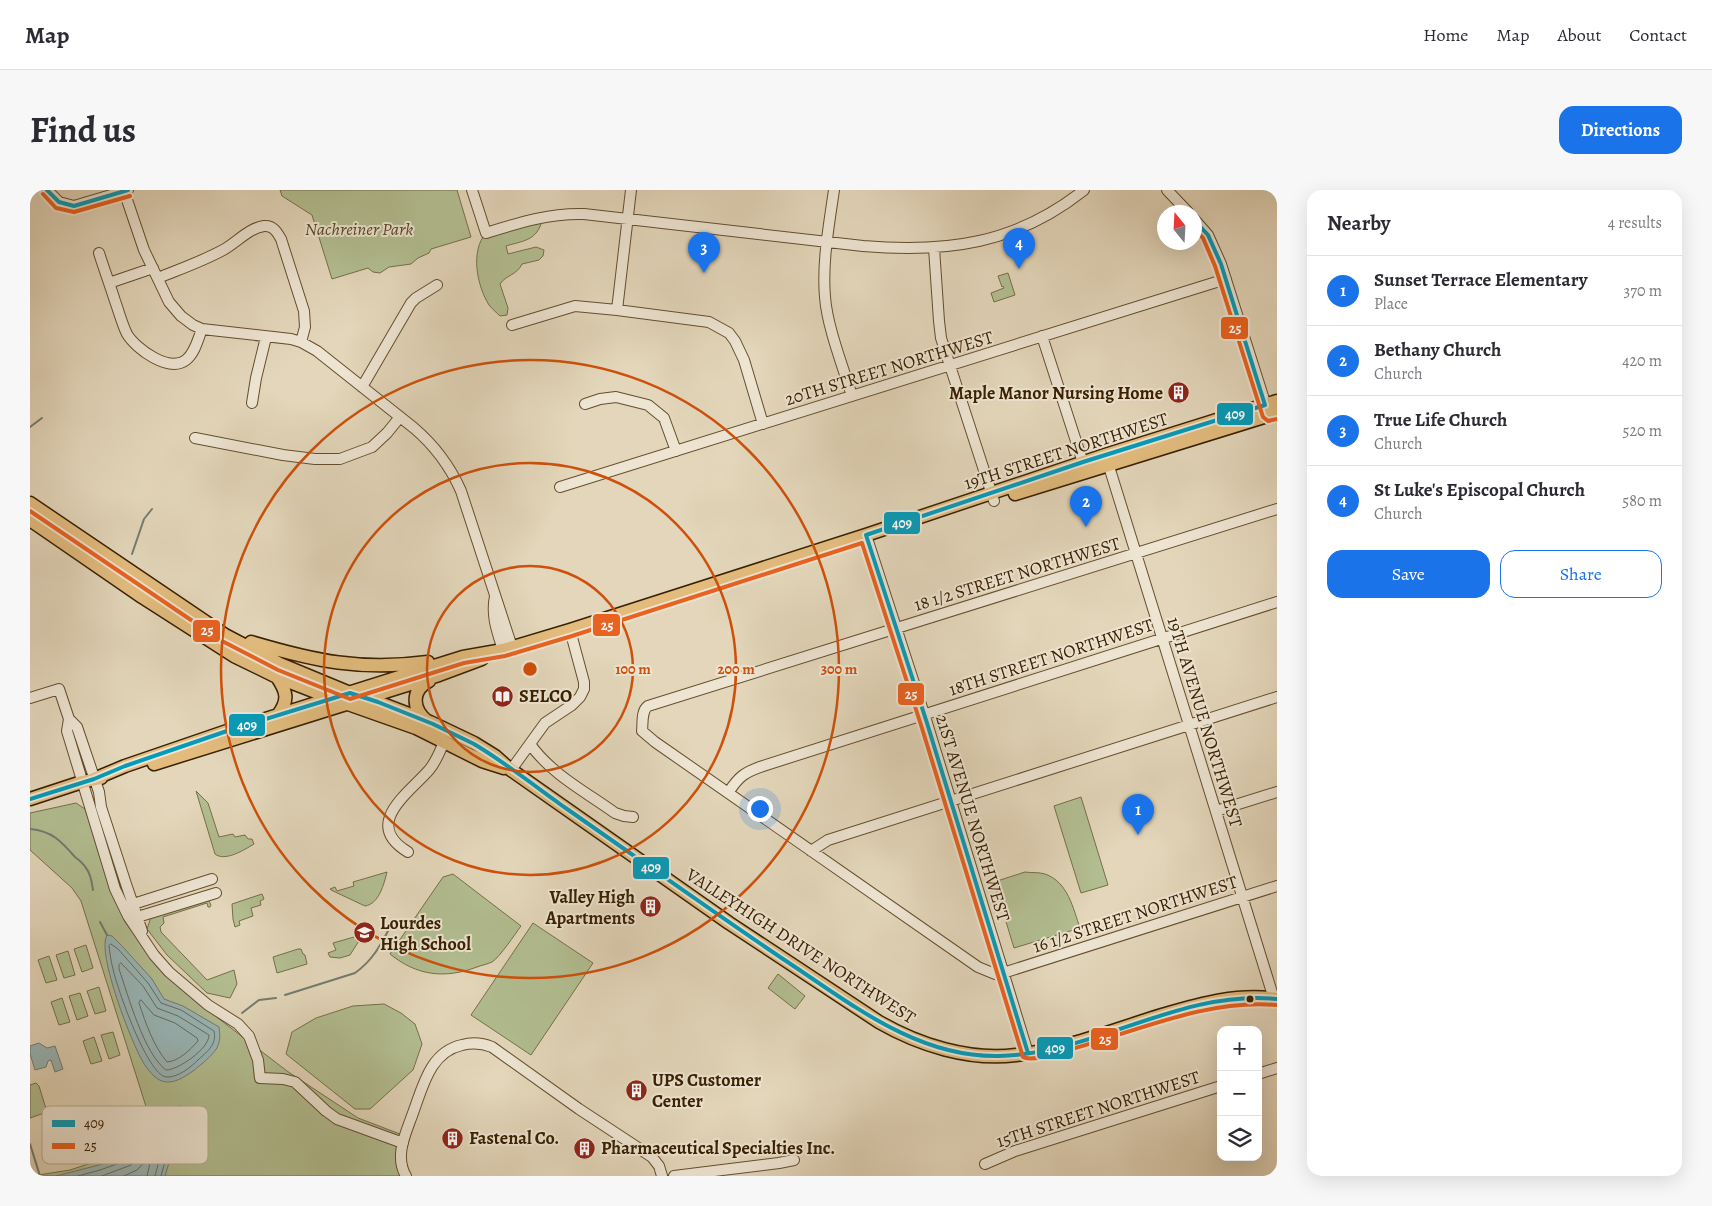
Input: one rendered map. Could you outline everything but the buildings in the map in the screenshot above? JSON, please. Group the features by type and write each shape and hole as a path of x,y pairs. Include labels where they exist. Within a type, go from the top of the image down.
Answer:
{"main road":[{"name":"19TH STREET NORTHWEST","path":"88,780 148,766 463,657 508,648 570,630 1272,408"},
{"name":"VALLEYHIGH DRIVE NORTHWEST","path":"30,503 225,634 349,698 416,728 482,761 511,770"},
{"path":"30,520 200,636 234,656 277,677 330,698"},
{"path":"225,634 292,654 328,662 354,665 404,665 463,657"},
{"name":"19TH STREET NORTHWEST","path":"367,698 468,665 508,648"},
{"path":"430,722 418,710 415,696 421,685 439,675"},
{"path":"277,677 286,694 285,702 278,715"},
{"name":"19TH STREET NORTHWEST","path":"30,798 330,698 349,698"},
{"name":"VALLEYHIGH DRIVE NORTHWEST","path":"349,698 367,698 430,722 474,743 730,923 894,1031 924,1043 970,1054 1000,1056 1028,1054 1218,1000 1246,997 1275,999"}],"street":[{"path":"47,190 59,202 77,206 126,191 141,241 165,293 174,309 193,325 202,329 301,342 317,352 426,438 441,455 456,478 495,596 493,607 494,621 508,648"},
{"path":"472,190 486,232 534,219 565,214 627,218 885,248 934,248 977,242 1008,233 1038,221 1084,190"},
{"path":"616,310 631,190"},
{"path":"834,190 824,274 826,304 852,396"},
{"path":"1167,190 1181,205"},
{"path":"158,278 223,250 253,230 265,226 271,227 281,239 304,311 305,327 301,342"},
{"path":"1202,229 1208,236 1226,279 1272,408"},
{"path":"934,248 941,338 993,497"},
{"path":"99,253 128,334 138,346 161,361 175,364 186,360 194,349 202,329"},
{"path":"109,283 153,268"},
{"name":"20TH STREET NORTHWEST","path":"560,487 1226,279"},
{"path":"362,387 406,310 416,298 437,285"},
{"path":"512,325 575,306 709,322 729,333 735,341 744,360 763,424"},
{"path":"1042,336 1085,467"},
{"path":"252,403 266,337"},
{"path":"585,404 600,399 616,397 648,405 664,418 676,451"},
{"path":"195,438 266,452 315,459 340,459 372,448 400,417"},
{"name":"19TH AVENUE NORTHWEST","path":"1107,460 1242,897 1273,978 1275,999"},
{"name":"18 1/2 STREET NORTHWEST","path":"728,792 642,731 644,709 648,706 1277,509"},
{"name":"21ST AVENUE NORTHWEST","path":"866,535 951,800 1028,1054"},
{"name":"18TH STREET NORTHWEST","path":"728,792 737,779 752,770 1277,602"},
{"path":"511,770 545,723 572,705 580,697 584,689 584,682 570,630"},
{"path":"30,698 59,689 68,719 77,727 88,780 99,792 101,807 126,884 128,906 154,954 175,978 208,1005 238,1024 249,1036 258,1060 260,1078 283,1079 295,1082 337,1119 403,1143"},
{"path":"811,850 828,840 1277,697"},
{"path":"408,852 390,837 388,830 390,817 409,789 430,768 444,742"},
{"path":"530,744 539,758 552,769 615,813 633,816"},
{"path":"728,792 978,967 995,974 1004,973"},
{"path":"1216,811 1277,792"},
{"path":"128,906 212,879"},
{"name":"16 1/2 STREET NORTHWEST","path":"1004,973 1277,886"},
{"path":"134,919 216,893"},
{"path":"406,1176 401,1162 403,1143 430,1069 438,1057 456,1046 478,1043 492,1047 579,1109 652,1157 659,1166 662,1176"},
{"path":"1262,1073 1277,1068"},
{"name":"15TH STREET NORTHWEST","path":"985,1164 1014,1151 1217,1087"},
{"path":"674,1176 794,1160"}],"green space":[{"name":"Nachreiner Park","path":"280,190 457,190 471,237 431,249 429,253 411,264 389,267 380,273 373,272 368,268 332,279 312,215 282,196"},
{"path":"537,217 541,224 532,237 506,246 508,254 536,247 544,250 543,256 539,260 522,264 520,268 500,284 508,308 507,315 500,316 489,305 481,288 477,259 481,240 486,233"},
{"path":"1008,273 1015,295 994,302 991,293 1004,288 998,276"},
{"path":"196,791 208,803 219,837 233,834 235,837 245,835 248,839 252,839 254,844 229,856 224,857 215,854"},
{"path":"1081,797 1108,885 1081,893 1054,806"},
{"path":"76,803 85,809 125,922 161,969 201,1005 287,1071 358,1118 400,1134 403,1143 406,1176 32,1176 70,1170 88,1164 208,1164 208,1106 146,1106 81,901 72,888 30,850 30,813"},
{"path":"387,872 377,898 374,902 365,906 330,889 335,887 337,891 354,886 353,882"},
{"path":"1025,872 1045,874 1059,883 1072,904 1080,928 1014,948 994,882"},
{"path":"453,874 521,926 499,955 490,963 465,971 443,974 421,971 410,967 390,954 443,877"},
{"path":"262,894 264,899 260,901 261,905 251,908 253,916 239,921 240,925 235,927 232,904"},
{"path":"205,900 209,901 210,907 208,907 207,903 163,917 164,923 160,927 161,932 207,980 234,970 237,984 230,998 207,993 167,955 147,929 151,917"},
{"path":"533,923 593,963 531,1055 471,1015"},
{"path":"361,935 350,955 340,958 330,957 328,953 336,950 333,943"},
{"path":"86,945 93,968 82,972 74,949"},
{"path":"301,949 305,955 307,964 277,973 273,957"},
{"path":"68,951 75,975 64,978 56,955"},
{"path":"49,956 57,980 46,983 38,960"},
{"path":"778,974 805,996 795,1009 768,988"},
{"path":"99,987 106,1011 95,1014 87,991"},
{"path":"80,993 88,1016 77,1020 69,996"},
{"path":"62,998 70,1022 59,1025 51,1002"},
{"path":"384,1004 401,1013 415,1024 422,1044 413,1070 370,1109 355,1109 286,1054 292,1032 316,1018 353,1006"},
{"path":"113,1032 120,1055 109,1059 101,1035"},
{"path":"94,1037 102,1061 91,1064 83,1041"},
{"path":"36,1083 39,1086 45,1106 42,1106 42,1114 30,1118 30,1085"}],"water":[{"path":"107,935 112,936 152,979 164,999 183,1006 219,1027 220,1039 215,1051 184,1077 173,1081 162,1081 151,1073 143,1062 131,1037 111,978 106,959 105,945"},
{"path":"39,1043 47,1048 55,1046 63,1069 55,1072 51,1060 48,1061 46,1067 35,1070 30,1054 30,1046"},
{"path":"169,1164 165,1176 56,1176 99,1165"}],"waterway":[{"path":"30,427 42,418"},
{"path":"132,554 144,519 152,509"},
{"path":"30,829 44,832 56,838 65,846 88,870 93,890"},
{"path":"100,922 107,935"},
{"path":"285,995 355,973 376,952 390,927"},
{"path":"242,1013 259,1000 276,998"},
{"path":"30,1144 40,1176"}],"transit line":[{"name":"409","path":"47,190 59,202 74,206 128,190"},
{"name":"25","path":"43,194 56,208 74,212 130,196"},
{"name":"409","path":"1028,1053 927,723 866,535 1083,462 1265,405 1221,264 1208,235 1202,229"},
{"name":"25","path":"1202,237 1215,266 1263,417 1268,421 1277,419"},
{"name":"25","path":"30,511 222,641 278,670 350,699 464,663 505,656 572,636 862,543 921,725 1023,1057 1038,1058 1051,1055 1197,1012 1249,1004 1276,1005"},
{"name":"409","path":"30,799 94,779 125,766 227,731 350,693 433,724 486,751 833,993 858,1009 912,1038 940,1048 969,1054 999,1056 1035,1053 1069,1045 1206,1003 1241,998 1277,999"}],"place":[{"name":"St Luke's Episcopal Church","path":"1019,269"},
{"name":"True Life Church","path":"704,273"},
{"name":"Maple Manor Nursing Home","path":"1179,393"},
{"name":"Bethany Church","path":"1086,527"},
{"name":"SELCO","path":"503,696"},
{"name":"Sunset Terrace Elementary","path":"1138,835"},
{"name":"Valley High Apartments","path":"651,907"},
{"name":"Lourdes High School","path":"364,933"},
{"name":"UPS Customer Center","path":"636,1090"},
{"name":"Fastenal Co.","path":"453,1138"},
{"name":"Pharmaceutical Specialties Inc.","path":"585,1148"}]}
